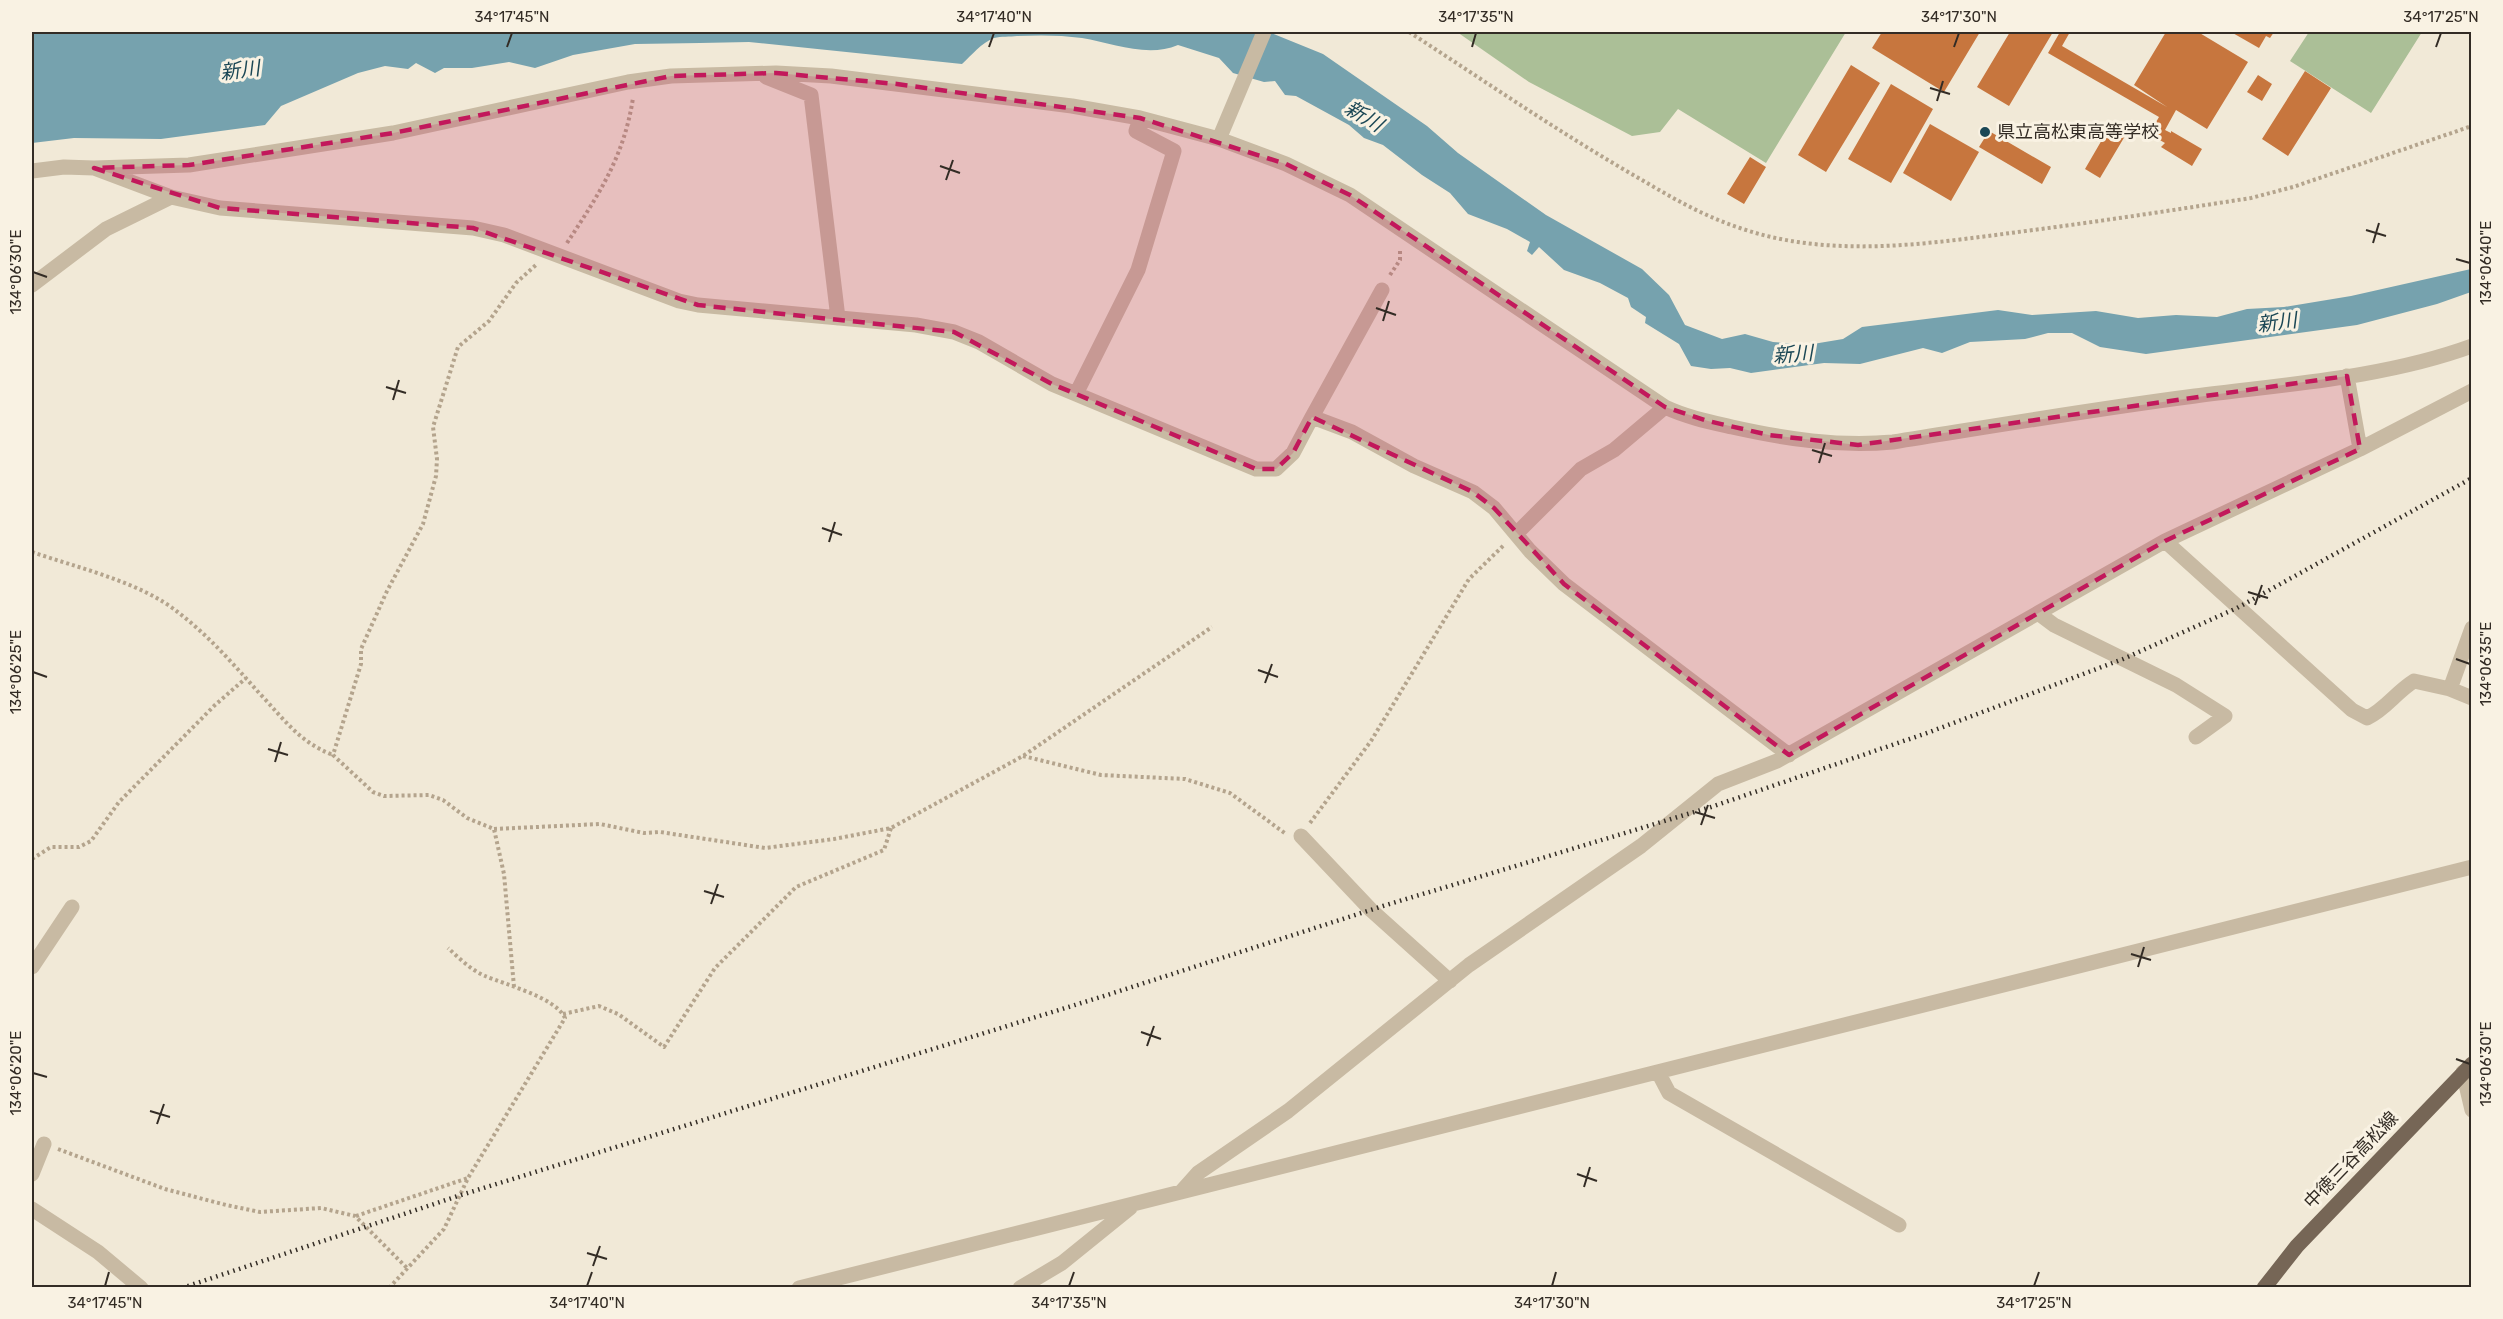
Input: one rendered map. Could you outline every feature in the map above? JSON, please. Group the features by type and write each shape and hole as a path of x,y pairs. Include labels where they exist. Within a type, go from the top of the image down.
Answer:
{"main road":[{"name":"中徳三谷高松線","path":"2264,1287 2297,1246 2468,1068"}],"street":[{"path":"1219,139 1264,32"},
{"path":"756,73 811,95 838,318"},
{"path":"32,171 64,167 189,165 393,134 636,81 672,76 756,73 831,76 1072,106 1140,118 1219,139 1286,164 1350,195 1665,407 1708,422 1769,435 1815,442 1858,445 1893,442 2171,399 2347,376 2410,364 2472,346"},
{"path":"1076,394 1138,270 1174,151 1136,131 1140,118"},
{"path":"94,168 171,197 220,208 473,228 504,235 679,301 698,305 916,325 954,332 979,342 1052,384 1256,469 1276,469 1293,453 1382,290"},
{"path":"32,285 106,229 171,197"},
{"path":"2347,376 2360,449"},
{"path":"1181,1192 1198,1173 1288,1111 1450,981 1576,889 1641,846 1718,784 1778,762 2165,541 2360,449 2472,391"},
{"path":"1516,534 1581,468 1614,450 1665,407"},
{"path":"1312,417 1352,432 1414,466 1473,492 1494,508 1564,584 1789,755"},
{"path":"2165,541 2352,710 2367,718 2379,712 2398,691 2414,681 2450,688 2472,698"},
{"path":"2038,613 2054,625 2176,685 2225,716 2196,737"},
{"path":"2450,688 2472,628"},
{"path":"1301,836 1371,910 1450,981"},
{"path":"799,1287 2472,867"},
{"path":"32,967 72,907"},
{"path":"2468,1068 2472,1110"},
{"path":"1658,1072 1669,1093 1899,1225"},
{"path":"32,1174 44,1144"},
{"path":"1020,1287 1062,1263 1135,1204"},
{"path":"32,1209 99,1252 141,1287"}],"path":[{"path":"1409,32 1577,142 1690,209 1776,238 1825,244 1866,247 1935,243 2251,198 2293,187 2472,126"},
{"path":"333,755 361,664 361,650 387,591 423,524 436,468 433,427 458,347 489,321 516,283 550,253 566,244 612,172 631,113 636,81"},
{"path":"1382,290 1401,254 1394,243"},
{"path":"1023,756 1101,775 1185,779 1230,793 1290,837 1301,836 1371,741 1469,579 1516,534"},
{"path":"32,552 149,595 179,612 246,678 299,737 314,748 333,755 373,792 384,796 429,795 443,800 467,818 494,829 600,824 644,833 660,832 765,848 834,839 891,828 1023,756 1212,627"},
{"path":"32,858 51,847 79,847 91,841 119,802 215,705 246,678"},
{"path":"563,1014 599,1006 618,1014 664,1047 715,969 796,887 884,850 891,828"},
{"path":"494,829 504,874 514,987"},
{"path":"389,1287 444,1229 468,1178 565,1018 560,1009 483,975 448,948"},
{"path":"44,1144 165,1189 226,1205 260,1212 321,1208 355,1216 408,1269"},
{"path":"355,1216 468,1178"}],"highlighted area":[{"path":"776,73 897,84 1140,118 1286,164 1350,195 1665,407 1708,421 1769,435 1858,445 2347,376 2360,449 2165,541 1789,755 1564,584 1494,508 1473,492 1312,417 1293,453 1276,469 1256,469 1052,384 954,332 698,305 473,228 220,208 94,168 189,165 393,133 671,76"}],"green space":[{"path":"1457,32 1846,32 1766,163 1678,109 1660,132 1632,136 1529,82"},
{"path":"2309,32 2422,32 2371,113 2290,61"}],"water":[{"name":"新川","path":"32,32 1269,32 1323,54 1427,126 1458,153 1546,215 1642,269 1669,295 1685,325 1722,339 1745,334 1773,342 1807,345 1843,339 1862,327 1998,310 2032,315 2096,311 2138,318 2176,315 2217,317 2247,309 2284,307 2351,296 2471,269 2471,292 2437,304 2357,325 2146,354 2100,347 2072,333 2048,333 2025,339 1970,342 1942,353 1923,348 1860,364 1824,363 1751,373 1730,368 1711,369 1691,366 1679,344 1645,323 1646,317 1631,307 1628,298 1600,283 1564,270 1539,247 1532,255 1527,251 1530,242 1507,229 1468,214 1450,193 1383,145 1364,138 1349,125 1296,96 1285,95 1275,81 1264,82 1233,73 1219,58 1178,45 1166,49 1142,50 1066,36 1000,37 985,43 962,64 749,42 635,44 573,55 535,68 509,62 472,68 444,68 435,73 416,63 408,69 385,66 358,73 281,106 265,125 161,139 74,138 32,143"}],"building":[{"path":"1882,32 1980,32 1944,92 1872,48"},
{"path":"2010,32 2053,32 2009,106 1977,87"},
{"path":"2060,32 2070,32 2062,46 2167,107 2134,85 2166,32 2198,32 2248,62 2207,129 2176,110 2165,130 2171,133 2171,131 2202,149 2192,166 2161,147 2165,143 2149,134 2159,117 2048,53"},
{"path":"2231,32 2274,32 2270,38 2266,36 2259,48"},
{"path":"1851,65 1880,83 1826,172 1798,155"},
{"path":"2305,71 2331,88 2288,156 2262,139"},
{"path":"2258,75 2272,84 2262,101 2247,92"},
{"path":"1891,84 1933,109 1891,183 1848,159"},
{"path":"1930,124 1979,152 1951,201 1903,173"},
{"path":"2110,126 2125,136 2100,178 2085,169"},
{"path":"1989,131 2051,167 2042,184 1979,147"},
{"path":"1750,157 1766,167 1744,204 1727,194"}],"railway":[{"path":"182,1288 461,1195 1104,996 1383,906 1711,807 1927,733 2123,659 2237,608 2472,478"}],"place":[{"name":"県立高松東高等学校","path":"1985,132"}]}
